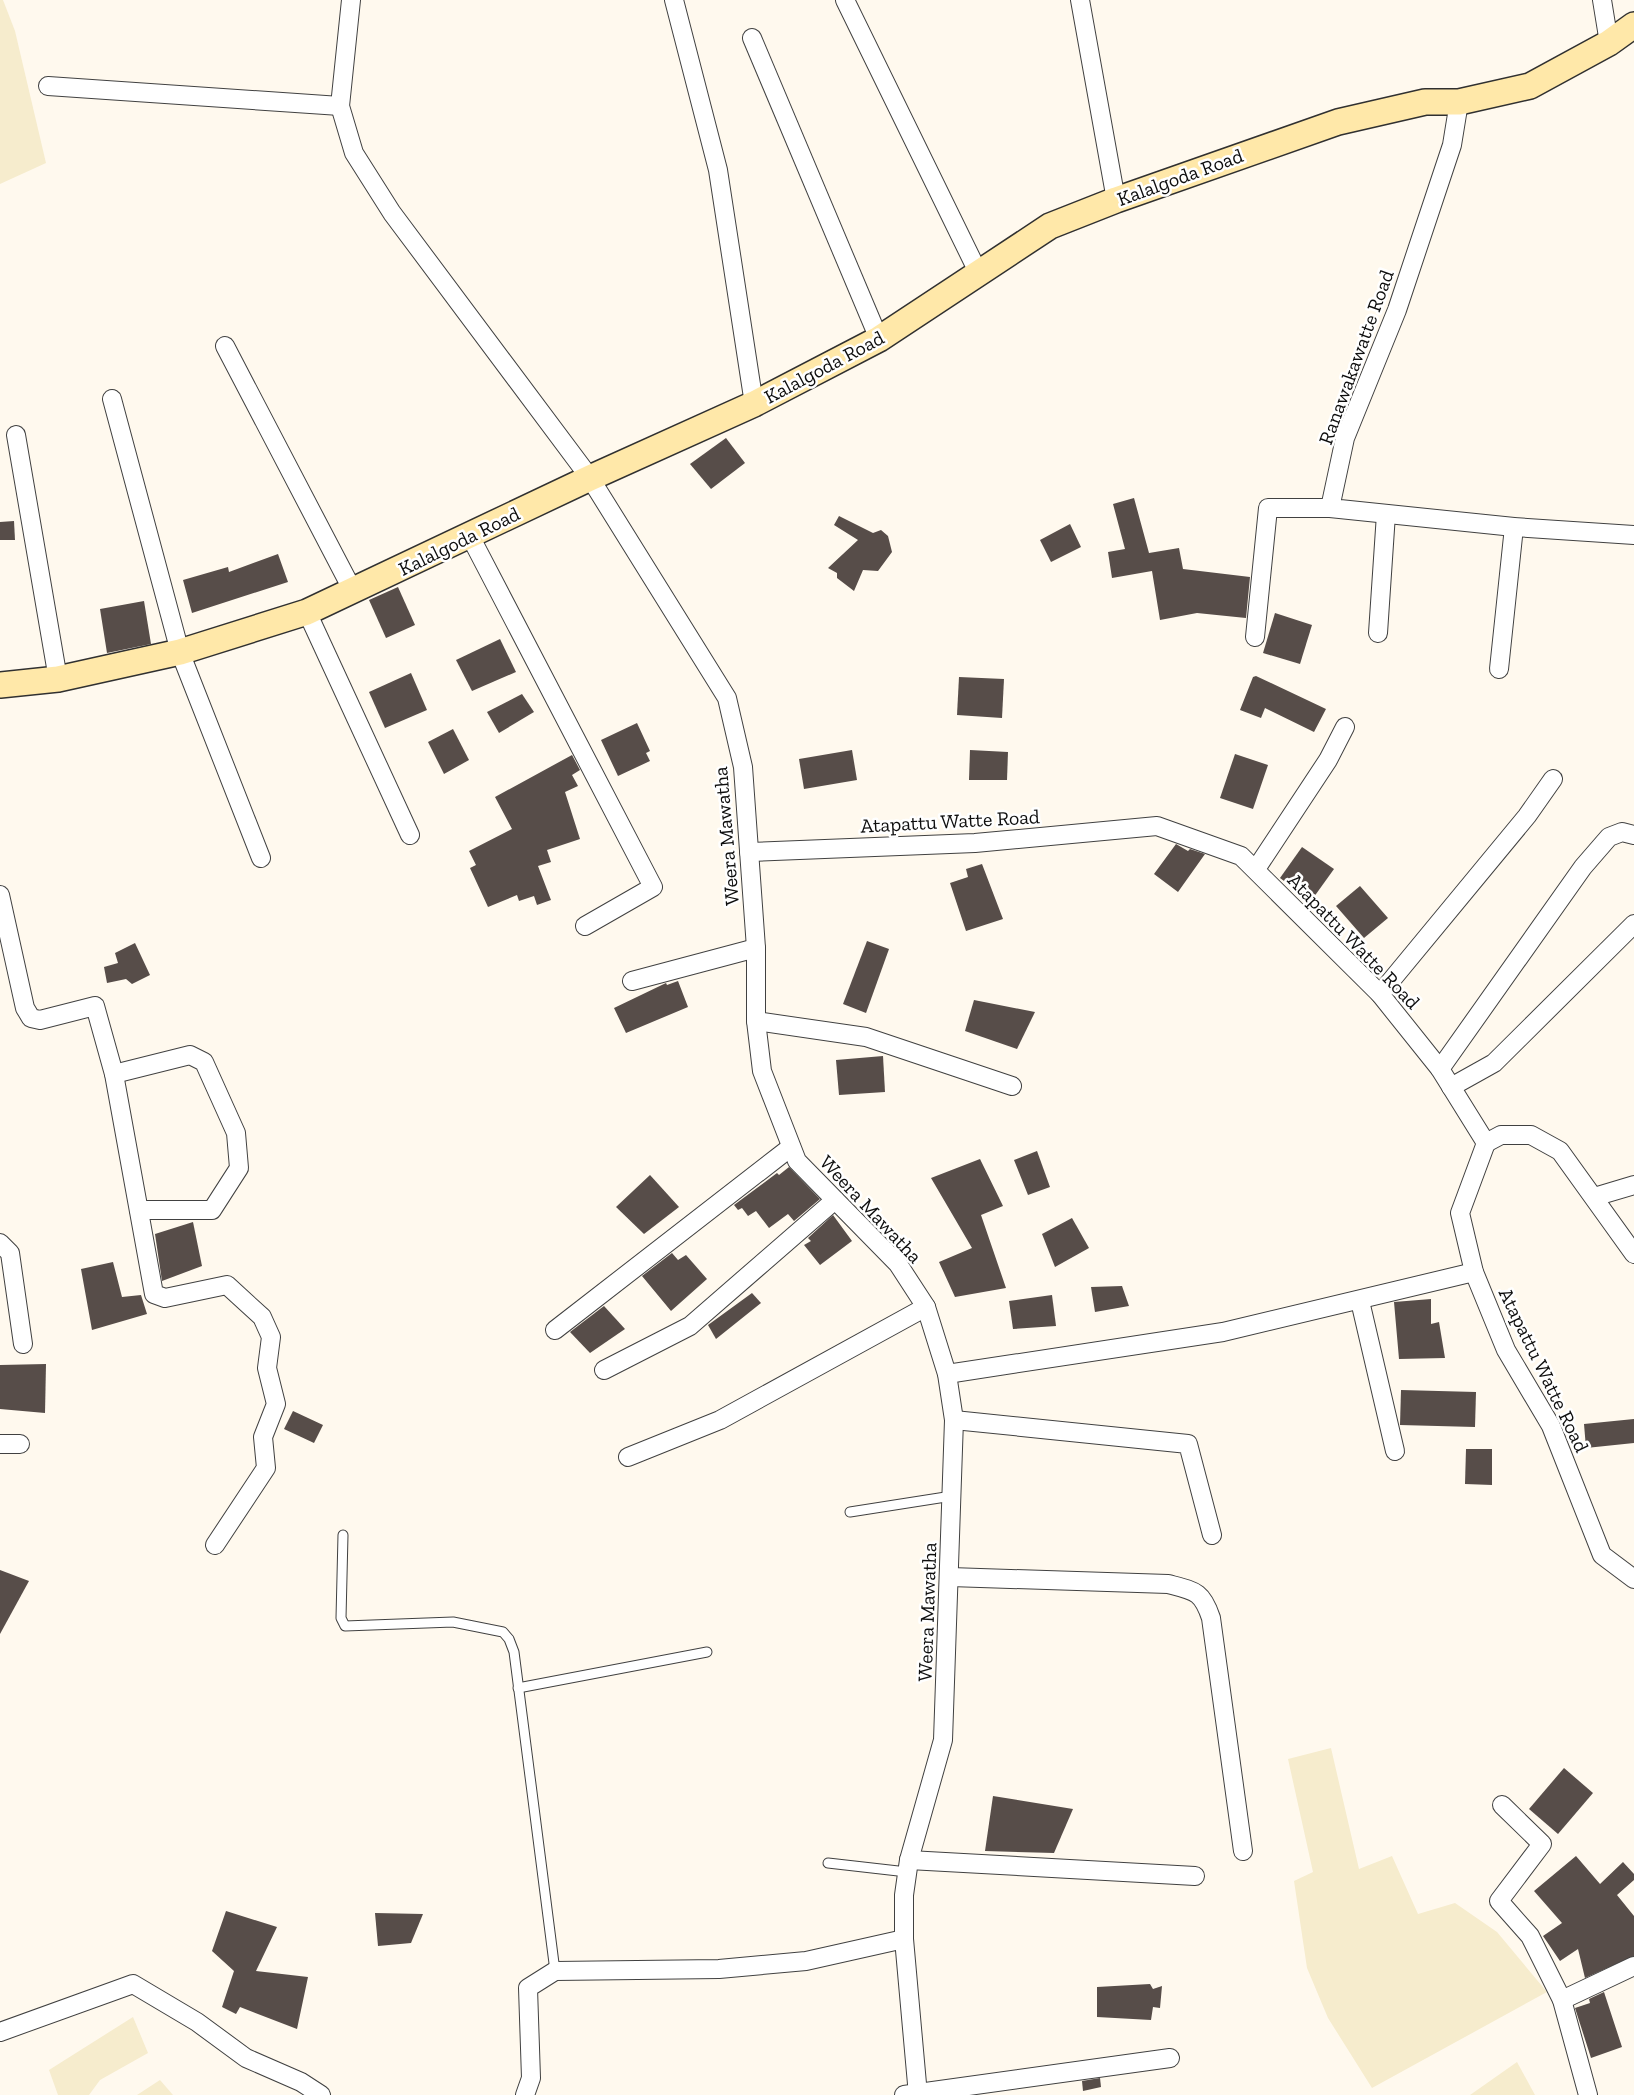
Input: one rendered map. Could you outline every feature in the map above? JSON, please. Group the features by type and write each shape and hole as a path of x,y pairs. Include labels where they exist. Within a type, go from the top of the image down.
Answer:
{"street":[{"path":"48,86 340,106 351,0"},
{"path":"674,0 718,170 754,404"},
{"path":"845,0 978,272"},
{"path":"1080,0 1116,200"},
{"path":"1602,0 1609,43"},
{"name":"Kalalgoda Road","path":"0,685 58,679 180,652 307,612 590,478 754,404 879,339 1050,226 1116,200 1338,122 1425,102 1459,102 1530,86 1609,43 1634,25"},
{"path":"752,38 879,339"},
{"name":"Ranawakawatte Road","path":"1330,508 1345,438 1397,310 1452,145 1459,102"},
{"name":"Weera Mawatha","path":"340,106 354,153 392,213 590,478 728,698 743,766 756,948 756,1021 762,1071 797,1162 898,1264 926,1307 947,1374 954,1420 943,1740 908,1866 904,1939 913,2095"},
{"path":"224,346 353,591"},
{"path":"112,399 180,652 261,858"},
{"path":"16,435 58,679"},
{"path":"1255,637 1268,508 1330,508 1514,528 1634,535"},
{"path":"1378,633 1386,514"},
{"path":"1499,669 1514,528"},
{"path":"470,536 653,886 585,926"},
{"path":"307,612 410,835"},
{"path":"1256,869 1328,760 1345,727"},
{"path":"1380,994 1527,816 1553,779"},
{"name":"Atapattu Watte Road","path":"749,852 975,843 1157,826 1240,856 1256,869 1380,994 1440,1069 1486,1143 1460,1213 1474,1272 1506,1350 1550,1426 1602,1556 1634,1579"},
{"path":"1440,1069 1583,867 1609,837 1622,832 1634,835"},
{"path":"0,895 25,1008 31,1018 40,1020 95,1006 114,1074 154,1294 165,1298 227,1285 262,1317 270,1337 267,1368 276,1404 263,1437 266,1468 215,1545"},
{"path":"1451,1087 1494,1063 1634,924"},
{"path":"632,981 756,948"},
{"path":"756,1021 866,1037 1012,1086"},
{"path":"114,1074 190,1056 204,1062 236,1133 239,1168 212,1210 138,1210"},
{"path":"1486,1143 1501,1135 1532,1135 1560,1151 1634,1254"},
{"path":"555,1330 791,1147"},
{"path":"1594,1197 1634,1185"},
{"path":"604,1370 690,1326 835,1200"},
{"path":"0,1243 10,1253 23,1344"},
{"path":"947,1374 1223,1332 1360,1301 1474,1272"},
{"path":"1360,1301 1395,1451"},
{"path":"628,1457 720,1420 926,1307"},
{"path":"954,1420 1188,1444 1212,1536"},
{"path":"0,1444 20,1444"},
{"path":"950,1577 1168,1584 1194,1590 1205,1600 1211,1618 1243,1851"},
{"path":"1502,1805 1542,1844 1499,1901 1530,1936 1562,2000 1588,2095"},
{"path":"908,1866 1194,1876"},
{"path":"525,2095 531,2078 528,1988 555,1971 719,1970 806,1961 904,1939"},
{"path":"1562,2000 1634,1966"},
{"path":"0,2032 133,1984 197,2022 246,2058 301,2082 321,2095"},
{"path":"913,2095 1170,2058"}],"lane":[{"path":"850,1512 952,1496"},
{"path":"342,1536 341,1618 345,1626 453,1622 503,1632 509,1639 514,1652 555,1971"},
{"path":"518,1688 707,1652"},
{"path":"828,1863 908,1866"}],"shaded area":[{"path":"0,0 3,0 15,31 46,163 0,184"},
{"path":"1331,1748 1359,1869 1392,1856 1418,1914 1455,1903 1497,1932 1547,1992 1372,2088 1328,2018 1307,1968 1294,1881 1313,1872 1288,1759"},
{"path":"133,2017 148,2053 100,2080 89,2095 58,2095 49,2070"},
{"path":"1517,2062 1535,2095 1470,2095"},
{"path":"160,2080 173,2095 137,2095"}],"building":[{"path":"726,438 745,463 711,489 690,464"},
{"path":"1134,498 1149,553 1179,548 1183,569 1250,577 1246,618 1197,613 1160,620 1152,571 1112,578 1108,552 1125,549 1113,504"},
{"path":"839,516 873,533 881,530 888,536 892,552 878,571 863,570 854,591 837,578 837,573 828,568 858,540 834,525"},
{"path":"14,521 15,540 0,540 0,522"},
{"path":"1070,524 1081,547 1051,562 1040,540"},
{"path":"278,554 288,582 192,613 183,580 228,567 229,572"},
{"path":"398,587 415,625 386,638 369,600"},
{"path":"144,601 151,644 107,653 100,609"},
{"path":"1275,613 1312,625 1300,664 1263,653"},
{"path":"500,639 516,672 472,691 456,660"},
{"path":"411,673 427,710 385,728 369,692"},
{"path":"1256,676 1326,709 1314,732 1265,708 1261,718 1240,710 1253,677"},
{"path":"959,677 1004,679 1002,718 957,715"},
{"path":"522,694 534,712 499,733 487,712"},
{"path":"637,723 650,751 646,753 650,761 618,776 601,740"},
{"path":"453,729 469,760 444,774 428,742"},
{"path":"852,750 857,780 804,789 799,759"},
{"path":"970,750 1008,752 1007,780 969,780"},
{"path":"1235,754 1268,765 1253,809 1220,798"},
{"path":"572,755 580,770 572,775 578,786 565,792 580,839 547,850 551,862 538,866 551,900 537,905 534,896 519,901 517,895 488,907 470,868 476,865 469,851 512,829 495,797"},
{"path":"1176,844 1188,851 1190,849 1205,854 1178,892 1154,874"},
{"path":"1302,847 1334,869 1311,901 1280,878"},
{"path":"982,864 1003,919 966,931 950,883 968,877 966,869"},
{"path":"1360,886 1388,918 1364,938 1336,906"},
{"path":"867,941 889,949 866,1013 843,1004"},
{"path":"135,943 150,975 132,984 126,979 107,983 104,967 118,963 115,953"},
{"path":"678,981 688,1007 626,1033 614,1008 666,983 667,985"},
{"path":"974,1000 1035,1012 1017,1049 965,1031"},
{"path":"883,1056 885,1092 839,1095 836,1060"},
{"path":"1037,1151 1050,1187 1028,1195 1014,1160"},
{"path":"980,1159 1003,1206 981,1215 1006,1288 955,1297 939,1262 972,1248 931,1178"},
{"path":"789,1167 820,1199 794,1221 788,1214 769,1228 756,1211 748,1216 742,1208 738,1210 734,1205 777,1173 779,1175"},
{"path":"650,1175 679,1207 644,1234 616,1207"},
{"path":"833,1215 852,1241 820,1265 804,1245 811,1241 808,1238"},
{"path":"1072,1218 1089,1248 1055,1267 1042,1234"},
{"path":"193,1222 202,1266 162,1281 155,1234"},
{"path":"672,1253 678,1260 686,1255 707,1279 671,1311 642,1276"},
{"path":"113,1262 122,1297 141,1295 147,1314 92,1330 81,1269"},
{"path":"1122,1286 1129,1306 1095,1312 1091,1287"},
{"path":"752,1293 761,1303 716,1339 708,1325"},
{"path":"1052,1295 1056,1326 1013,1329 1009,1301"},
{"path":"1431,1299 1431,1324 1439,1322 1445,1358 1399,1359 1394,1302"},
{"path":"604,1306 625,1329 590,1353 570,1332"},
{"path":"46,1364 45,1413 0,1409 0,1365"},
{"path":"1401,1390 1476,1392 1475,1427 1400,1425"},
{"path":"293,1411 323,1425 314,1443 284,1429"},
{"path":"1634,1419 1634,1443 1586,1448 1584,1424"},
{"path":"1466,1449 1492,1449 1492,1485 1465,1484"},
{"path":"0,1570 29,1581 0,1634"},
{"path":"1564,1768 1593,1793 1558,1834 1529,1809"},
{"path":"993,1796 1073,1809 1054,1853 985,1851"},
{"path":"1576,1856 1600,1884 1623,1862 1634,1874 1634,1880 1617,1895 1634,1916 1634,1956 1585,1978 1578,1949 1560,1961 1543,1936 1562,1923 1534,1891"},
{"path":"226,1911 277,1927 256,1971 308,1977 297,2029 240,2007 236,2014 222,2007 234,1971 212,1951"},
{"path":"375,1913 423,1914 411,1943 378,1946"},
{"path":"1150,1984 1153,1989 1162,1986 1160,2008 1153,2007 1151,2020 1097,2017 1097,1987"},
{"path":"1604,1992 1622,2047 1591,2058 1575,2008 1590,2003 1589,1999"},
{"path":"1100,2078 1101,2087 1083,2091 1082,2081"}]}
